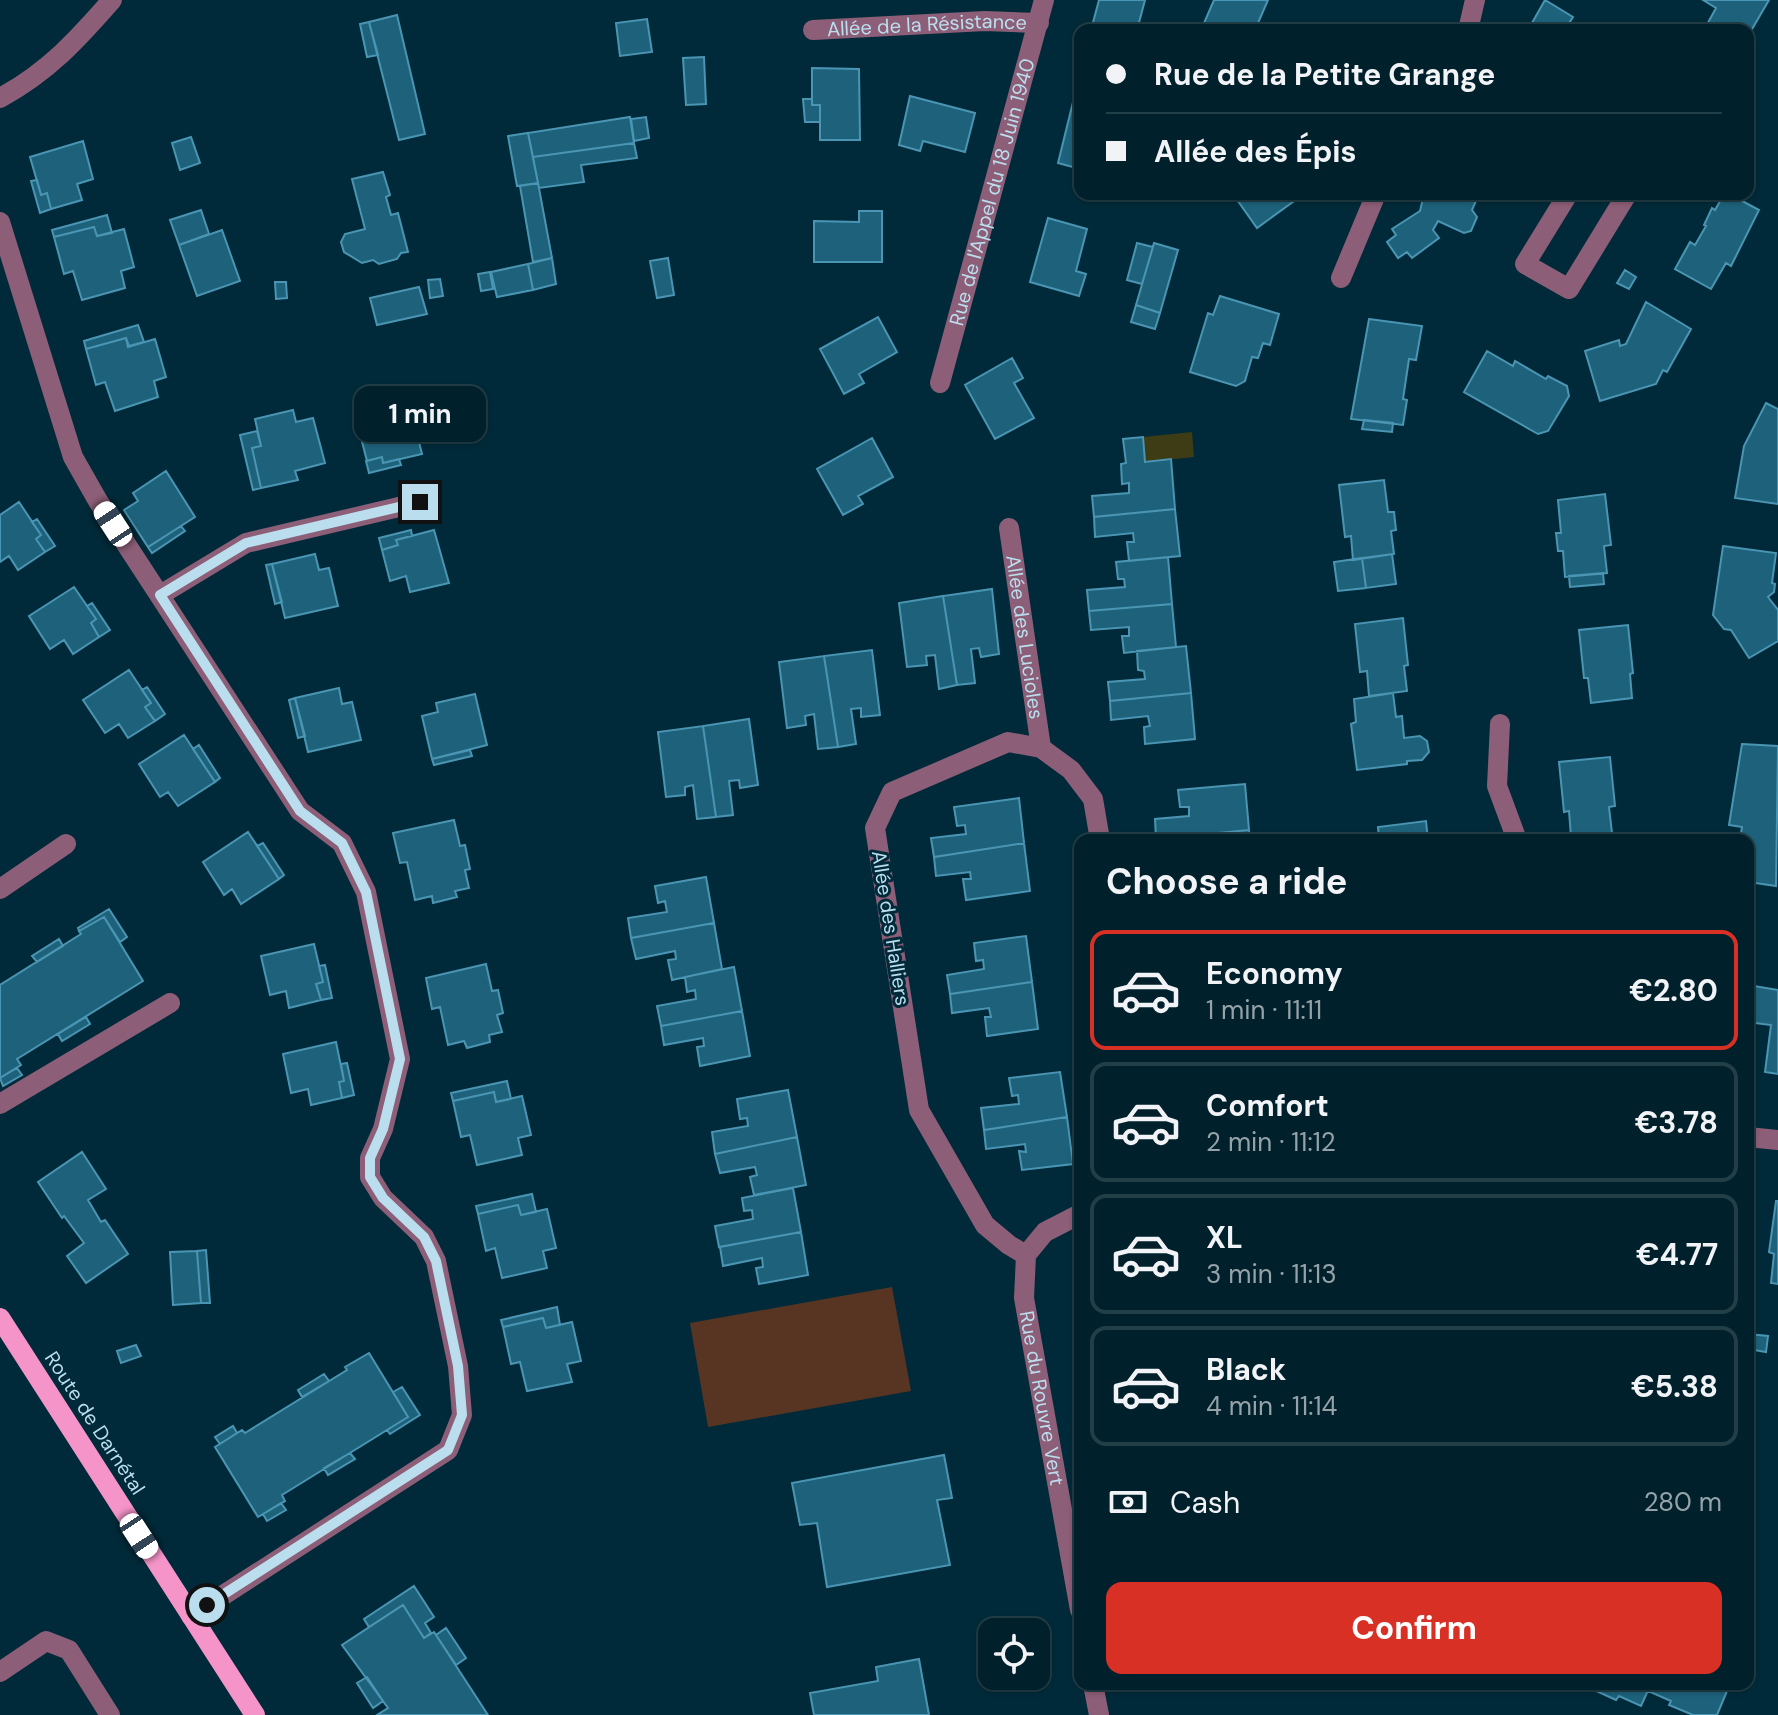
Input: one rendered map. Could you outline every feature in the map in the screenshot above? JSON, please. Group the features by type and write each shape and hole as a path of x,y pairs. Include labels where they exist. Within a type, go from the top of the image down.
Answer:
{"main road":[{"name":"Route de Darnétal","path":"0,1318 255,1715"}],"street":[{"path":"0,98 67,51 112,0"},
{"name":"Rue de l'Appel du 18 Juin 1940","path":"940,383 1044,0"},
{"path":"1469,24 1475,0"},
{"name":"Allée de la Résistance","path":"813,30 985,21 1039,23"},
{"path":"1341,278 1374,200"},
{"path":"1564,200 1525,264 1569,289 1623,200"},
{"path":"0,222 73,457 98,501 300,811 342,843 366,892 400,1059 383,1129 370,1158 370,1177 383,1198 424,1237 436,1261 458,1366 462,1415 448,1450 191,1616"},
{"path":"160,595 246,543 420,502"},
{"name":"Allée des Lucioles","path":"1009,528 1041,748"},
{"path":"1500,724 1497,786 1515,834"},
{"name":"Allée des Halliers","path":"1026,1255 985,1225 919,1110 875,828 892,792 1008,742 1041,748"},
{"path":"1041,748 1071,770 1093,799 1099,834"},
{"path":"0,889 66,844"},
{"path":"0,1104 170,1003"},
{"path":"1754,1138 1778,1140"},
{"path":"1026,1255 1045,1232 1074,1217"},
{"name":"Rue du Rouvre Vert","path":"1026,1255 1024,1298 1074,1577"},
{"path":"0,1672 46,1641 69,1650 110,1715"},
{"path":"1094,1690 1099,1715"}],"shaded area":[{"path":"1192,432 1194,457 1145,462 1143,437"},
{"path":"892,1287 911,1391 708,1427 690,1323"}],"building":[{"path":"1099,0 1145,0 1139,24 1093,24"},
{"path":"1214,0 1268,0 1258,24 1204,24"},
{"path":"1545,0 1573,17 1569,24 1531,24"},
{"path":"1703,0 1769,0 1754,26 1707,24 1716,8"},
{"path":"397,15 425,134 399,140 369,22"},
{"path":"647,19 652,52 620,56 616,23"},
{"path":"369,22 378,55 367,57 360,24"},
{"path":"704,57 706,104 686,105 683,58"},
{"path":"812,68 859,69 860,140 820,140 820,105 812,105"},
{"path":"910,96 975,113 965,152 923,141 920,151 899,145"},
{"path":"1074,98 1074,167 1058,163"},
{"path":"803,99 812,99 812,105 820,105 820,122 805,122"},
{"path":"630,117 634,143 533,157 528,133"},
{"path":"646,117 649,138 634,141 631,119"},
{"path":"528,133 538,183 517,186 508,136"},
{"path":"191,137 200,163 180,170 172,143"},
{"path":"83,141 93,179 77,184 82,200 51,209 47,193 41,195 30,157"},
{"path":"634,143 637,158 581,165 584,182 539,188 533,157"},
{"path":"383,172 390,195 386,197 391,215 398,213 408,252 379,264 373,260 362,263 344,252 341,242 345,234 365,229 352,179"},
{"path":"37,180 41,195 47,193 51,209 40,213 31,181"},
{"path":"538,183 552,258 533,262 520,186"},
{"path":"1237,200 1296,200 1257,228"},
{"path":"1423,200 1476,200 1472,210 1477,217 1471,231 1464,233 1438,221 1433,230 1439,238 1412,258 1407,252 1398,258 1387,242 1396,235 1392,229 1420,211"},
{"path":"1721,200 1740,200 1759,210 1731,266 1726,263 1711,289 1675,269 1690,242 1695,245 1712,208 1715,210"},
{"path":"201,210 209,234 179,245 170,220"},
{"path":"859,211 882,211 882,262 814,262 814,221 859,222"},
{"path":"107,215 112,233 97,236 94,227 54,237 52,230"},
{"path":"1048,218 1087,229 1076,271 1086,274 1079,296 1030,282"},
{"path":"94,227 97,236 124,229 134,267 121,271 125,288 82,300 73,271 64,274 54,237"},
{"path":"222,230 240,281 197,296 179,245"},
{"path":"1137,243 1153,247 1142,284 1127,280"},
{"path":"1154,243 1178,250 1160,313 1136,305"},
{"path":"552,258 556,284 533,290 528,264"},
{"path":"668,258 674,295 657,298 650,261"},
{"path":"528,264 533,290 497,297 491,272"},
{"path":"1625,270 1636,277 1629,289 1617,283"},
{"path":"490,272 493,289 481,291 478,274"},
{"path":"440,279 443,296 430,298 428,280"},
{"path":"275,282 286,282 287,298 276,299"},
{"path":"419,287 427,314 377,325 370,298"},
{"path":"1220,296 1279,314 1270,345 1263,343 1258,358 1252,357 1245,381 1236,386 1190,372 1208,313 1213,315"},
{"path":"1646,302 1691,329 1667,372 1663,370 1656,384 1600,401 1585,351 1619,340 1620,346 1626,344"},
{"path":"1136,305 1160,313 1155,329 1131,322"},
{"path":"878,317 897,352 859,374 864,383 844,394 820,349"},
{"path":"1369,319 1422,326 1416,360 1409,359 1403,425 1351,419"},
{"path":"138,325 144,342 129,346 126,338 86,349 84,341"},
{"path":"126,338 128,347 155,339 166,377 154,381 158,397 115,411 105,382 96,385 86,349"},
{"path":"1487,351 1513,366 1515,361 1546,379 1548,376 1567,386 1569,396 1548,431 1538,434 1464,392"},
{"path":"1012,358 1023,378 1014,383 1034,418 995,439 965,385"},
{"path":"409,401 422,454 383,463 382,457 367,461 359,430 375,426 371,410"},
{"path":"1766,403 1778,409 1778,504 1735,498 1744,446"},
{"path":"293,410 296,422 313,418 325,463 295,471 298,480 261,488 252,448 261,446 255,419"},
{"path":"1364,420 1393,423 1392,432 1362,429"},
{"path":"257,431 261,446 252,448 261,488 253,490 240,435"},
{"path":"1143,437 1145,462 1171,459 1175,509 1094,517 1092,496 1129,493 1129,483 1122,484 1121,464 1126,463 1123,439"},
{"path":"872,438 893,477 858,496 863,504 843,515 817,469"},
{"path":"382,457 383,463 399,459 401,465 369,473 366,461"},
{"path":"166,471 195,517 148,547 124,510 138,501 133,493"},
{"path":"1384,480 1388,512 1394,512 1396,530 1391,531 1394,554 1353,560 1351,536 1345,537 1339,485"},
{"path":"1605,494 1611,545 1604,546 1607,573 1565,577 1563,551 1558,551 1556,533 1561,533 1558,500"},
{"path":"19,502 41,535 36,539 45,552 18,570 9,556 0,562 0,515"},
{"path":"1175,509 1180,556 1129,561 1127,542 1134,542 1133,533 1095,537 1094,517"},
{"path":"37,519 55,546 45,552 36,539 41,535 32,522"},
{"path":"181,526 185,531 152,553 148,547"},
{"path":"411,530 412,536 396,540 398,545 382,550 379,538"},
{"path":"434,530 449,583 410,592 406,576 390,581 382,550 398,545 396,540"},
{"path":"1723,546 1776,553 1772,583 1775,584 1774,592 1768,597 1778,610 1778,641 1749,658 1731,630 1724,629 1713,615"},
{"path":"315,554 319,570 329,568 338,606 285,618 272,564"},
{"path":"1392,554 1396,584 1366,588 1362,558"},
{"path":"1168,557 1172,604 1089,611 1087,590 1125,587 1124,579 1118,579 1116,562"},
{"path":"1362,558 1366,588 1338,591 1334,562"},
{"path":"272,564 282,602 275,604 266,565"},
{"path":"1603,573 1604,584 1570,587 1569,576"},
{"path":"74,587 96,619 91,623 99,637 73,654 64,640 50,649 29,616"},
{"path":"992,589 999,654 981,657 979,648 971,649 975,683 957,685 943,596"},
{"path":"943,596 957,685 939,689 935,655 926,656 927,665 907,667 899,603"},
{"path":"92,603 110,630 99,637 91,623 96,619 87,606"},
{"path":"1172,604 1176,647 1124,653 1122,636 1129,636 1129,627 1091,630 1089,611"},
{"path":"1403,618 1408,665 1404,666 1407,691 1369,696 1367,671 1360,672 1355,624"},
{"path":"1628,625 1632,698 1591,703 1588,678 1584,678 1579,630"},
{"path":"1186,646 1191,693 1110,701 1108,682 1145,679 1144,671 1138,670 1137,651"},
{"path":"872,650 880,715 861,717 861,708 851,709 856,744 838,747 824,656"},
{"path":"824,656 838,747 818,749 814,714 805,716 806,725 787,728 779,662"},
{"path":"129,670 151,703 145,707 155,721 128,738 119,724 105,733 83,700"},
{"path":"147,687 165,714 155,721 145,707 151,703 142,690"},
{"path":"339,688 342,704 352,702 361,740 308,752 295,698"},
{"path":"1191,693 1195,739 1145,744 1144,727 1150,726 1148,716 1111,720 1110,701"},
{"path":"1393,693 1396,717 1402,716 1404,738 1420,736 1427,741 1429,752 1422,760 1407,761 1407,764 1357,770 1351,724 1356,722 1354,699"},
{"path":"475,694 487,745 432,759 422,716 438,712 436,703"},
{"path":"295,698 305,736 298,738 289,700"},
{"path":"749,719 758,785 740,788 739,780 729,781 733,815 716,817 703,726"},
{"path":"703,726 716,817 697,819 693,785 685,787 685,795 666,797 658,732"},
{"path":"184,735 215,782 178,806 168,792 160,797 139,764"},
{"path":"1742,744 1778,746 1776,886 1754,883 1754,834 1741,834 1742,827 1729,825"},
{"path":"199,745 220,778 215,782 193,749"},
{"path":"470,750 472,756 434,765 432,759"},
{"path":"1610,757 1615,806 1609,807 1612,833 1571,834 1569,811 1564,812 1559,762"},
{"path":"1245,784 1249,830 1156,834 1155,819 1189,816 1189,807 1180,807 1178,790"},
{"path":"1019,798 1024,843 934,857 931,838 966,834 965,825 957,826 954,807"},
{"path":"454,820 460,846 465,845 470,869 465,870 469,888 455,891 457,897 433,903 432,896 415,900 407,862 400,863 393,833"},
{"path":"1426,821 1427,834 1379,834 1378,827"},
{"path":"1249,830 1249,834 1208,834"},
{"path":"248,832 279,879 241,904 232,889 224,895 203,862"},
{"path":"263,843 284,875 279,879 257,846"},
{"path":"1024,843 1030,891 966,900 963,879 971,879 970,872 936,876 934,857"},
{"path":"706,877 714,923 631,938 628,918 667,912 665,901 658,903 655,886"},
{"path":"109,909 127,937 120,942 104,917 79,931 78,928"},
{"path":"104,917 143,981 17,1059 21,1065 0,1078 0,985"},
{"path":"714,923 722,969 672,980 668,960 676,959 675,951 636,959 631,938"},
{"path":"1026,936 1032,982 950,994 947,975 984,969 983,960 976,961 974,943"},
{"path":"59,939 63,946 37,962 32,956"},
{"path":"314,944 323,982 316,984 321,1000 289,1008 286,991 270,995 261,956"},
{"path":"486,964 492,991 498,990 503,1013 497,1015 502,1032 489,1035 490,1042 467,1048 464,1041 448,1045 440,1007 432,1009 426,978"},
{"path":"325,965 332,998 321,1000 316,984 323,982 319,966"},
{"path":"734,967 742,1011 661,1026 657,1006 696,999 695,990 687,992 685,977"},
{"path":"1032,982 1038,1029 987,1036 985,1017 991,1017 989,1008 952,1013 950,994"},
{"path":"1754,986 1778,990 1778,1074 1765,1072 1771,1025 1754,1023"},
{"path":"742,1011 750,1056 700,1066 697,1047 704,1046 703,1038 664,1045 661,1026"},
{"path":"86,1017 90,1024 62,1041 58,1034"},
{"path":"336,1042 344,1081 339,1082 342,1098 311,1105 308,1089 291,1093 283,1054"},
{"path":"347,1063 354,1095 342,1098 339,1082 344,1081 341,1064"},
{"path":"17,1068 22,1075 3,1086 0,1078"},
{"path":"1060,1072 1067,1117 984,1130 981,1108 1019,1104 1018,1095 1012,1096 1009,1078"},
{"path":"507,1081 511,1099 496,1102 494,1092 453,1101 451,1093"},
{"path":"788,1090 797,1137 715,1154 712,1132 748,1126 747,1118 740,1119 737,1099"},
{"path":"494,1092 496,1102 522,1096 531,1135 518,1138 522,1155 477,1165 470,1135 461,1137 453,1101"},
{"path":"1067,1117 1073,1164 1022,1170 1019,1151 1026,1152 1025,1144 986,1149 984,1130"},
{"path":"797,1137 806,1185 754,1195 750,1177 757,1175 755,1167 720,1173 715,1154"},
{"path":"82,1152 106,1189 88,1200 101,1222 105,1220 128,1254 86,1283 67,1256 84,1243 64,1216 62,1218 38,1182"},
{"path":"793,1188 801,1232 719,1247 715,1226 753,1219 752,1210 744,1211 742,1198"},
{"path":"532,1194 536,1212 521,1215 518,1205 478,1214 476,1206"},
{"path":"1776,1201 1778,1284 1771,1283 1774,1254 1769,1252"},
{"path":"518,1205 521,1215 547,1209 556,1248 543,1251 547,1268 502,1278 495,1248 486,1251 478,1214"},
{"path":"801,1232 808,1275 759,1284 756,1268 763,1267 762,1258 723,1266 720,1247"},
{"path":"206,1250 210,1303 201,1303 197,1251"},
{"path":"197,1251 201,1303 173,1305 170,1252"},
{"path":"557,1307 560,1325 546,1328 543,1318 503,1327 501,1320"},
{"path":"543,1318 546,1328 572,1322 581,1361 567,1364 572,1382 527,1391 520,1362 511,1364 503,1327"},
{"path":"1754,1335 1768,1336 1766,1352 1754,1350"},
{"path":"136,1345 141,1356 121,1363 117,1351"},
{"path":"369,1353 408,1417 282,1495 285,1501 258,1517 215,1447 242,1430 245,1433"},
{"path":"324,1374 329,1381 302,1397 298,1390"},
{"path":"402,1387 420,1415 390,1434 387,1430 408,1417 393,1392"},
{"path":"233,1426 237,1433 220,1444 215,1437"},
{"path":"350,1453 355,1459 328,1475 324,1468"},
{"path":"944,1455 952,1498 937,1500 950,1565 827,1587 817,1523 800,1525 792,1483"},
{"path":"281,1503 286,1510 267,1521 263,1514"},
{"path":"414,1586 434,1617 425,1623 431,1633 424,1638 403,1605 369,1627 364,1619"},
{"path":"403,1605 424,1638 434,1632 488,1715 377,1715 388,1708 342,1645"},
{"path":"446,1628 466,1658 456,1665 436,1635"},
{"path":"919,1659 929,1715 814,1715 810,1693 878,1681 876,1667"},
{"path":"367,1677 383,1701 373,1708 357,1683"},
{"path":"1594,1690 1648,1690 1641,1706 1619,1696 1616,1700"},
{"path":"1727,1690 1717,1715 1693,1715 1669,1705 1671,1701 1648,1691"}],"route":[{"path":"207,1605 448,1450 462,1415 458,1366 436,1261 424,1237 383,1198 370,1177 370,1158 383,1129 400,1059 366,892 342,843 300,811 160,595 246,543 420,502"}]}
